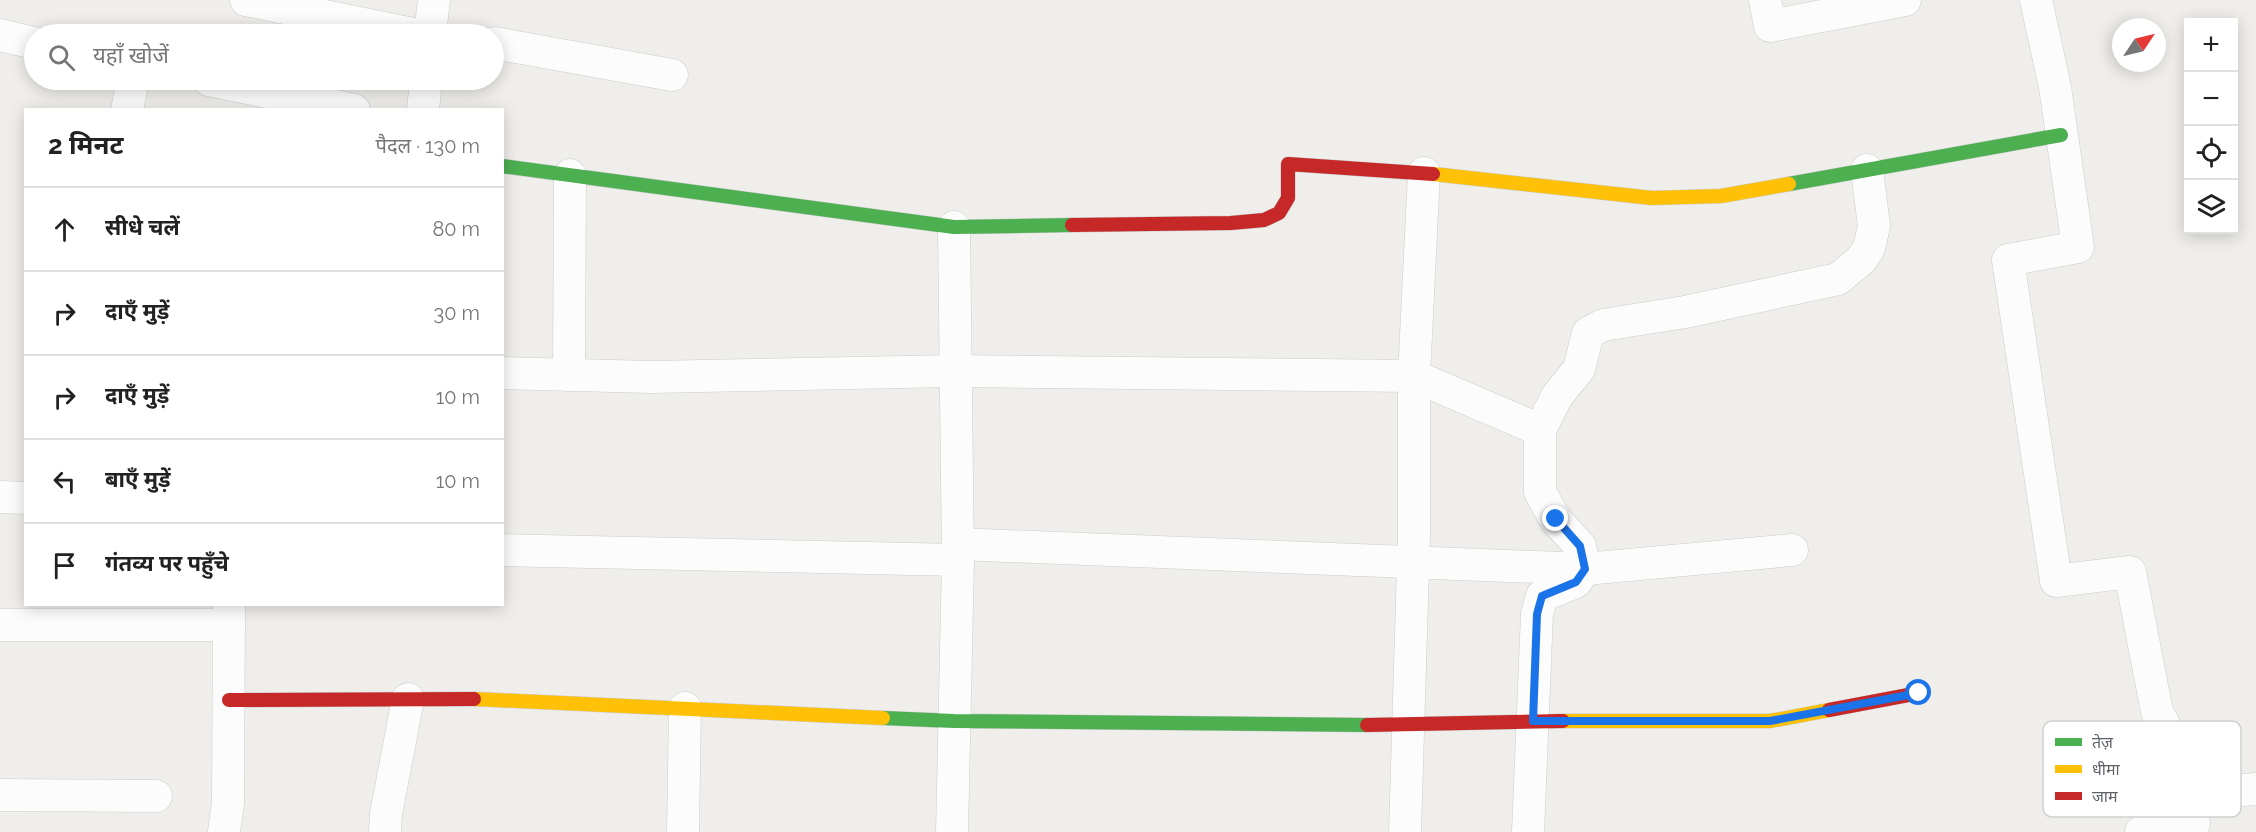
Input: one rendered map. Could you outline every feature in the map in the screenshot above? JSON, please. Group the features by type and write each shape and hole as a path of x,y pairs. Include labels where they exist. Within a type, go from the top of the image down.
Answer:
{"street":[{"path":"246,0 418,24"},
{"path":"1765,0 1770,26 1905,0"},
{"path":"2036,0 2055,87 2078,247 2008,260 2056,581 2130,572 2157,712 2162,721"},
{"path":"0,36 24,41"},
{"path":"504,45 672,75"},
{"path":"127,108 131,90"},
{"path":"257,90 344,108"},
{"path":"423,108 425,90"},
{"path":"504,166 954,227 1231,224 1267,221 1281,211 1288,198 1288,164 1424,173 1652,198 1721,196 2061,135"},
{"path":"1528,832 1537,614 1542,596 1576,582 1585,569 1580,546 1556,519 1540,492 1540,430 1557,396 1579,369 1588,333 1603,325 1685,312 1838,279 1861,260 1869,249 1874,226 1867,170"},
{"path":"1405,832 1413,563 1414,376 1424,173"},
{"path":"569,375 570,175"},
{"path":"952,832 958,552 954,227"},
{"path":"504,373 652,377 956,371 1414,376 1540,430"},
{"path":"0,497 24,498"},
{"path":"504,549 958,552 1585,569 1792,550"},
{"path":"0,625 229,615 228,803 224,832"},
{"path":"229,700 492,699 954,721 1409,725 1533,721 1770,721 1919,693"},
{"path":"385,832 386,814 408,699"},
{"path":"683,832 684,708"},
{"path":"2241,790 2256,789"},
{"path":"0,795 156,796"},
{"path":"2140,832 2194,823 2193,817"}],"traffic: fast":[{"path":"1789,184 2061,135"},
{"path":"504,166 954,227 1072,225"},
{"path":"883,718 954,721 1367,725"}],"traffic: slow":[{"path":"1433,174 1652,198 1721,196 1789,184"},
{"path":"474,699 883,718"},
{"path":"1563,721 1770,721 1829,710"}],"traffic: jam":[{"path":"1072,225 1231,223 1264,220 1279,213 1288,198 1288,164 1433,174"},
{"path":"1829,710 1919,693"},
{"path":"229,700 474,699"},
{"path":"1367,725 1563,721"}],"route":[{"path":"1556,519 1580,546 1585,569 1576,582 1542,596 1537,614 1533,721 1770,721 1919,693"}]}
